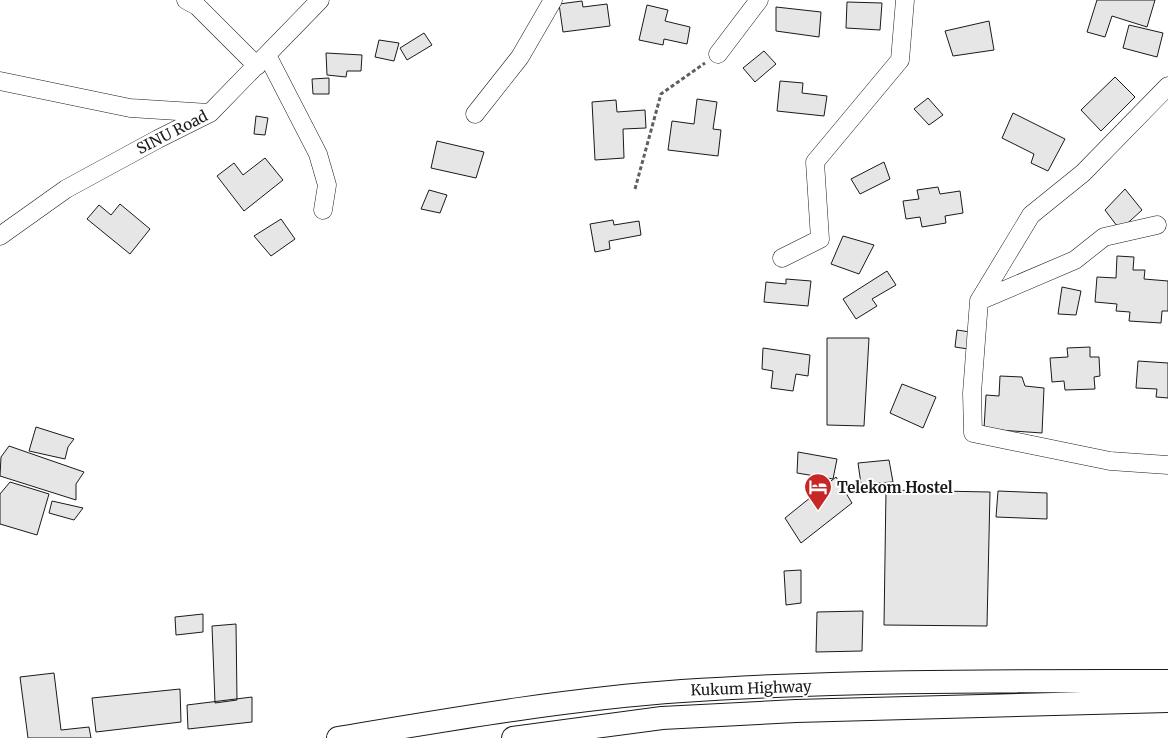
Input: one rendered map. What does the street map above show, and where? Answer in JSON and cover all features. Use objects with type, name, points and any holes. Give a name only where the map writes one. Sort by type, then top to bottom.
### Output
[{"type":"main road","name":"Kukum Highway","points":[[338,738],[516,709],[681,691],[891,683],[1168,681]]},
{"type":"main road","name":"Kukum Highway","points":[[514,738],[662,718],[796,711],[1168,701]]},
{"type":"street","points":[[186,0],[197,6],[262,61],[318,154],[326,185],[323,210]]},
{"type":"street","name":"SINU Road","points":[[0,236],[66,189],[210,113],[320,0]]},
{"type":"street","points":[[475,114],[520,57],[553,0]]},
{"type":"street","points":[[718,54],[759,0]]},
{"type":"street","points":[[782,258],[820,239],[816,162],[900,60],[905,0]]},
{"type":"street","points":[[0,81],[130,108],[210,113]]},
{"type":"street","points":[[1168,86],[1083,173],[1031,215],[979,301],[972,393],[973,433],[1110,461],[1168,466]]},
{"type":"street","points":[[979,301],[1075,260],[1104,237],[1157,225]]},
{"type":"path","points":[[635,189],[661,94],[718,54]]},
{"type":"building","points":[[1097,0],[1155,0],[1147,27],[1112,16],[1105,37],[1087,32]]},
{"type":"building","points":[[582,1],[583,7],[607,4],[610,26],[563,32],[559,4]]},
{"type":"building","points":[[847,2],[882,3],[880,30],[846,28]]},
{"type":"building","points":[[647,5],[668,10],[665,21],[690,27],[687,44],[664,39],[663,45],[639,40]]},
{"type":"building","points":[[776,7],[821,12],[819,37],[776,31]]},
{"type":"building","points":[[989,21],[994,50],[953,56],[945,31]]},
{"type":"building","points":[[1129,25],[1163,33],[1157,57],[1123,48]]},
{"type":"building","points":[[424,33],[432,45],[407,60],[400,48]]},
{"type":"building","points":[[379,40],[399,43],[394,61],[375,57]]},
{"type":"building","points":[[764,51],[776,64],[755,82],[743,68]]},
{"type":"building","points":[[326,53],[362,55],[361,71],[347,71],[346,77],[327,75]]},
{"type":"building","points":[[1115,77],[1135,97],[1101,131],[1081,110]]},
{"type":"building","points":[[329,78],[329,94],[313,94],[312,79]]},
{"type":"building","points":[[780,81],[803,83],[802,93],[827,96],[824,116],[777,111]]},
{"type":"building","points":[[928,98],[943,115],[929,125],[914,109]]},
{"type":"building","points":[[697,99],[717,102],[713,129],[721,130],[718,156],[668,150],[672,121],[694,124]]},
{"type":"building","points":[[616,100],[617,112],[645,110],[646,128],[623,129],[624,158],[595,160],[592,102]]},
{"type":"building","points":[[1013,113],[1065,139],[1048,171],[1031,163],[1034,154],[1002,138]]},
{"type":"building","points":[[256,116],[268,118],[265,135],[254,134]]},
{"type":"building","points":[[437,141],[484,152],[476,178],[431,168]]},
{"type":"building","points":[[265,158],[283,180],[244,211],[217,176],[234,163],[243,175]]},
{"type":"building","points":[[884,162],[890,179],[860,194],[851,179]]},
{"type":"building","points":[[938,187],[940,194],[960,191],[963,213],[945,216],[946,223],[922,227],[920,217],[906,219],[903,201],[919,199],[917,190]]},
{"type":"building","points":[[1125,189],[1142,210],[1120,230],[1105,210]]},
{"type":"building","points":[[429,190],[447,195],[440,213],[421,209]]},
{"type":"building","points":[[120,204],[150,229],[130,254],[87,219],[99,205],[111,215]]},
{"type":"building","points":[[281,219],[295,239],[271,256],[254,236]]},
{"type":"building","points":[[613,220],[614,225],[639,221],[641,235],[609,241],[610,249],[595,252],[590,224]]},
{"type":"building","points":[[843,236],[874,245],[859,274],[831,264]]},
{"type":"building","points":[[1117,256],[1134,257],[1133,270],[1145,270],[1144,279],[1168,281],[1168,311],[1162,311],[1161,323],[1129,321],[1130,312],[1116,311],[1117,304],[1095,302],[1097,277],[1116,278]]},
{"type":"building","points":[[887,271],[896,285],[872,299],[877,306],[856,319],[843,299]]},
{"type":"building","points":[[786,279],[811,281],[808,306],[764,302],[766,282],[786,284]]},
{"type":"building","points":[[1062,287],[1081,291],[1076,315],[1058,314]]},
{"type":"building","points":[[957,330],[970,332],[968,349],[955,347]]},
{"type":"building","points":[[827,338],[869,338],[864,426],[827,425]]},
{"type":"building","points":[[1090,347],[1090,357],[1099,357],[1100,376],[1094,377],[1095,389],[1065,390],[1064,381],[1052,382],[1050,358],[1068,357],[1067,348]]},
{"type":"building","points":[[763,348],[810,355],[808,376],[796,374],[793,391],[771,388],[773,371],[762,369]]},
{"type":"building","points":[[1138,361],[1168,363],[1168,398],[1156,397],[1157,389],[1136,388]]},
{"type":"building","points":[[1000,376],[1022,377],[1025,386],[1044,388],[1042,433],[984,429],[986,395],[999,396]]},
{"type":"building","points":[[902,384],[936,397],[923,428],[890,413]]},
{"type":"building","points":[[36,427],[74,439],[68,447],[65,459],[29,451]]},
{"type":"building","points":[[9,446],[84,472],[76,484],[76,500],[0,476],[1,457]]},
{"type":"building","points":[[798,452],[837,459],[833,479],[797,473]]},
{"type":"building","points":[[889,460],[893,482],[861,484],[858,463]]},
{"type":"building","name":"Telekom Hostel","points":[[836,477],[852,503],[801,543],[785,518]]},
{"type":"building","points":[[10,482],[49,494],[37,535],[0,524],[0,494]]},
{"type":"building","points":[[886,490],[990,492],[987,626],[884,625]]},
{"type":"building","points":[[998,491],[1047,493],[1047,519],[996,517]]},
{"type":"building","points":[[52,501],[83,508],[74,520],[49,513]]},
{"type":"building","points":[[801,570],[801,603],[786,605],[784,571]]},
{"type":"building","points":[[863,611],[862,651],[816,652],[817,612]]},
{"type":"building","points":[[203,614],[203,632],[176,635],[175,617]]},
{"type":"building","points":[[236,624],[237,700],[215,703],[212,626]]},
{"type":"building","points":[[54,673],[61,730],[89,727],[91,738],[28,738],[20,677]]},
{"type":"building","points":[[180,689],[181,722],[96,732],[92,698]]},
{"type":"building","points":[[252,697],[252,722],[188,729],[187,705]]},
{"type":"place","name":"Telekom Hostel","points":[[818,511]]}]
